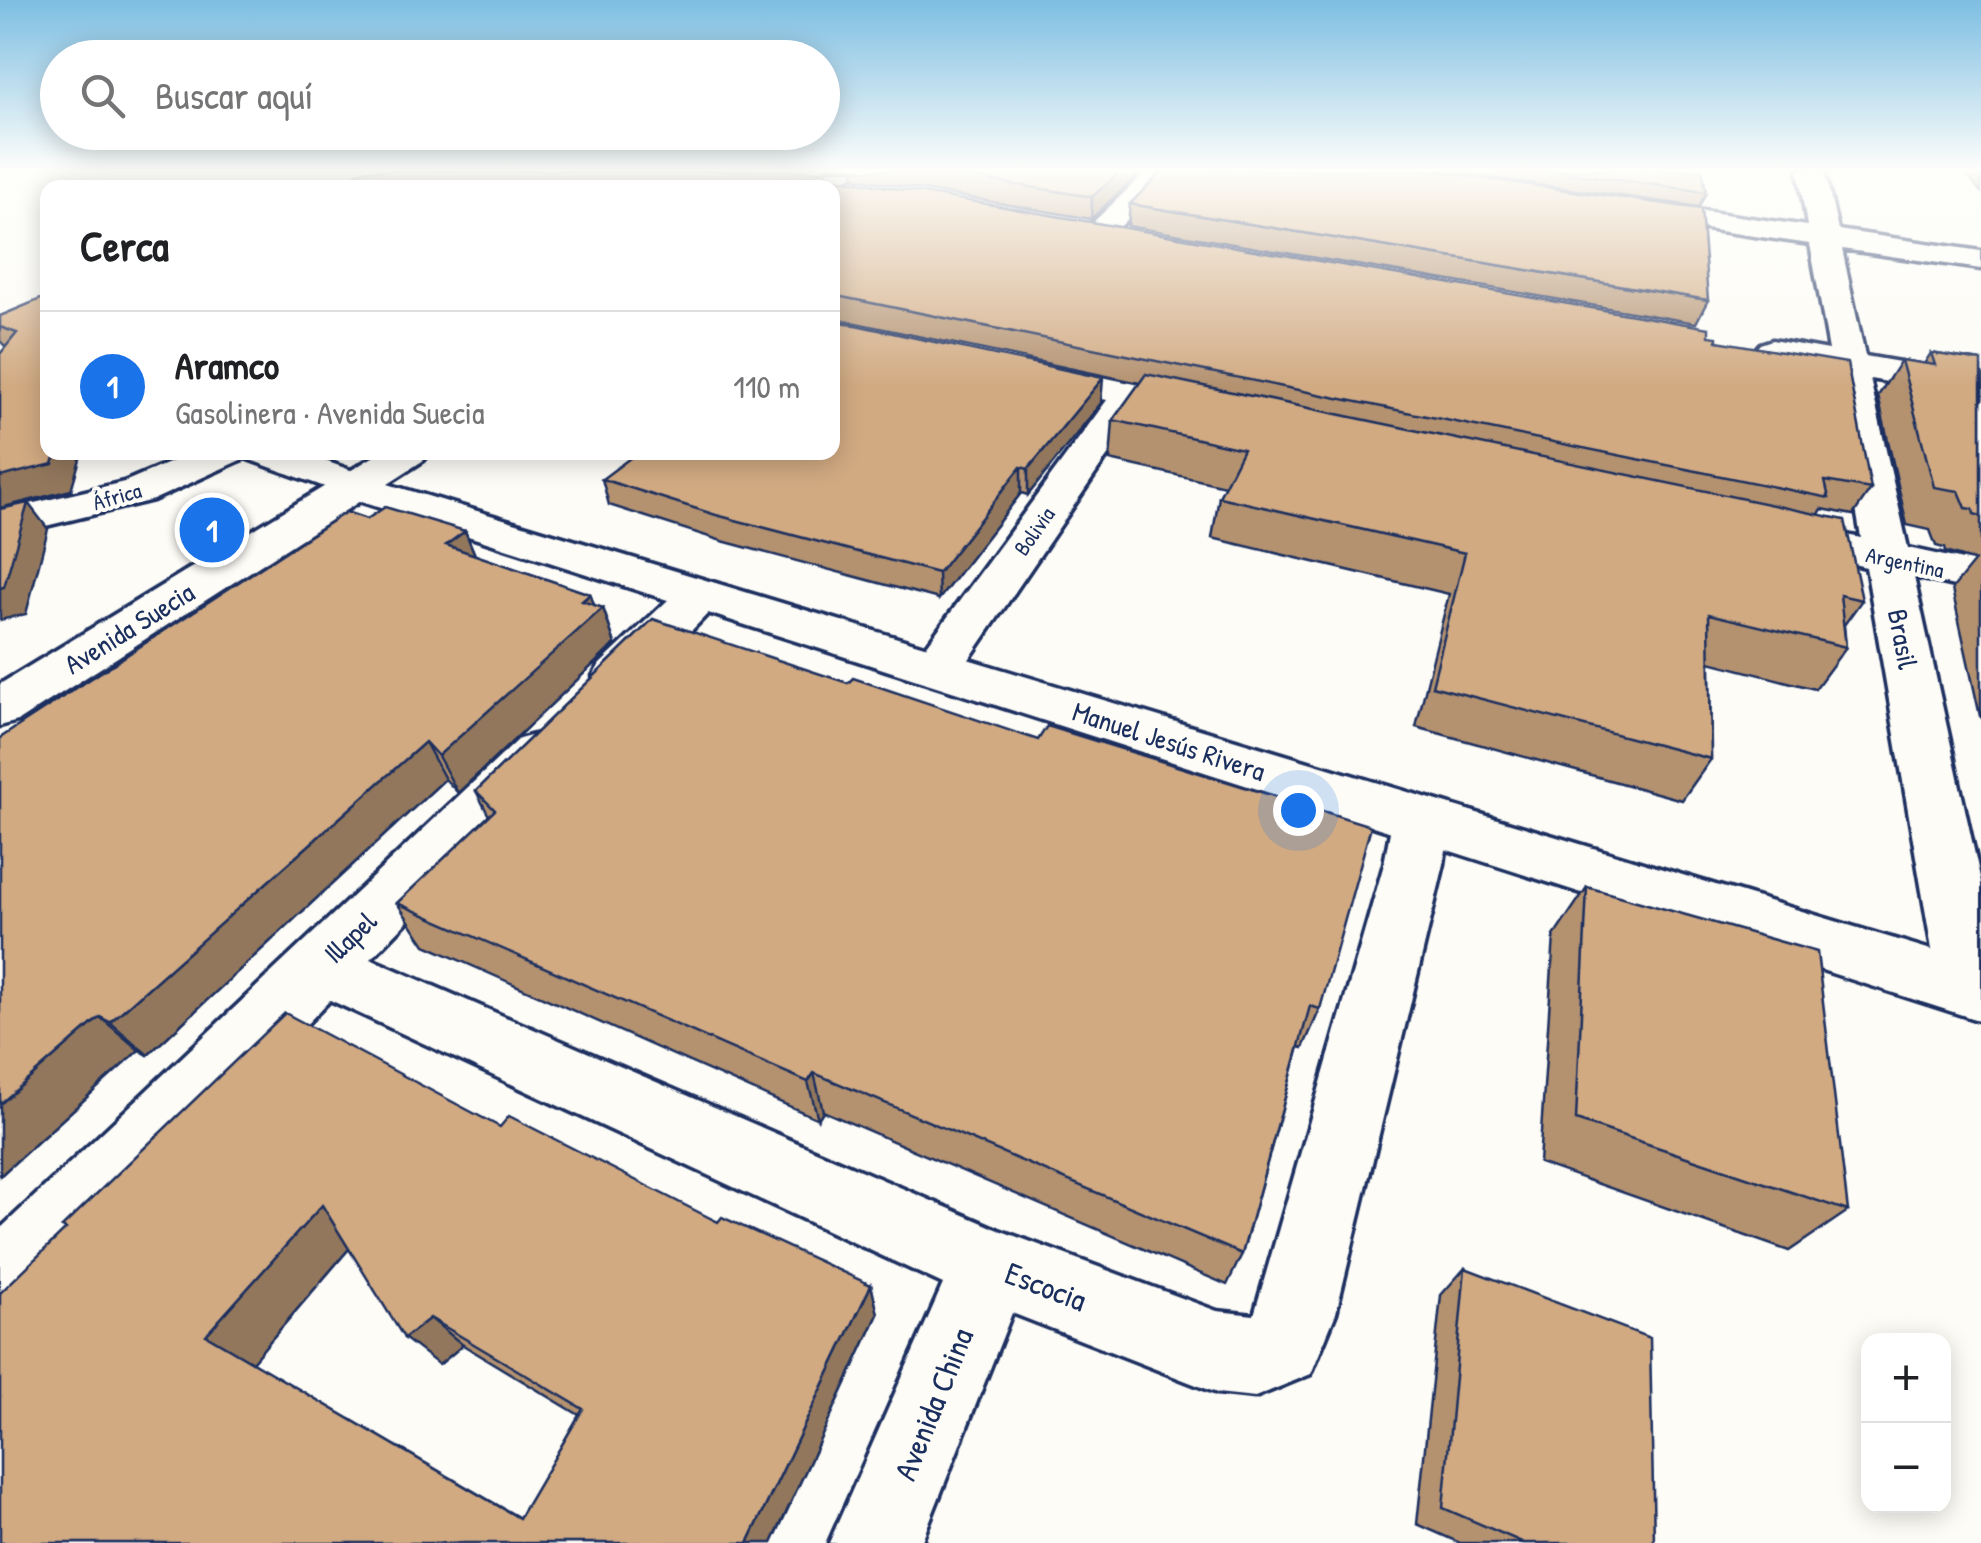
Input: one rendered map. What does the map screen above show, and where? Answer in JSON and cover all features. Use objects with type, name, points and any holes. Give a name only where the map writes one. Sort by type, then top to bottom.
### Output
[{"type":"street","name":"Brasil","points":[[1825,242],[1977,991]]},
{"type":"street","points":[[1853,242],[1981,260]]},
{"type":"street","points":[[1732,344],[1981,387]]},
{"type":"street","points":[[1000,366],[1247,419]]},
{"type":"street","name":"Bolivia","points":[[937,668],[1130,394]]},
{"type":"street","name":"África","points":[[0,524],[138,491],[210,460]]},
{"type":"street","name":"Manuel Jesús Rivera","points":[[283,460],[358,487],[1422,821],[1977,991]]},
{"type":"street","name":"Avenida Suecia","points":[[0,708],[398,460]]},
{"type":"street","name":"Argentina","points":[[1751,528],[1981,578]]},
{"type":"street","name":"Illapel","points":[[0,1282],[702,594]]},
{"type":"street","name":"Escocia","points":[[320,966],[992,1266],[1217,1352],[1255,1356],[1282,1346],[1296,1314],[1422,821]]},
{"type":"street","name":"Avenida China","points":[[876,1543],[992,1266]]},
{"type":"building","points":[[840,242],[1208,242],[1709,328],[1709,336],[1717,337],[1717,341],[1847,363],[1871,489],[1825,481],[1829,498],[840,297]]},
{"type":"building","points":[[1359,242],[1704,242],[1708,300]]},
{"type":"building","points":[[40,299],[40,460],[54,460],[53,464],[0,477],[0,354],[17,333],[0,327],[0,316]]},
{"type":"building","points":[[840,322],[1103,378],[1028,469],[1021,467],[938,573],[716,515],[602,479],[627,460],[840,460]]},
{"type":"building","points":[[1931,353],[1981,361],[1981,516],[1966,508],[1959,491],[1934,487],[1901,360],[1935,365]]},
{"type":"building","points":[[1146,374],[1845,520],[1862,600],[1840,595],[1846,647],[1709,614],[1711,759],[1432,686],[1465,553],[1219,497],[1243,449],[1113,420]]},
{"type":"building","points":[[28,503],[4,587],[0,588],[0,509]]},
{"type":"building","points":[[385,507],[465,531],[446,545],[590,594],[582,601],[603,608],[438,756],[425,742],[110,1022],[100,1017],[0,1104],[0,738],[346,512],[367,519]]},
{"type":"building","points":[[653,619],[848,683],[853,678],[1038,740],[1047,726],[1371,826],[1320,1009],[1310,1006],[1242,1254],[814,1073],[808,1082],[397,903],[495,810],[476,791]]},
{"type":"building","points":[[1587,887],[1817,952],[1848,1211],[1576,1120]]},
{"type":"building","points":[[285,1013],[500,1127],[509,1116],[718,1222],[722,1217],[871,1285],[748,1543],[0,1543],[0,1293],[66,1229],[62,1227]],"holes":[[[322,1205],[404,1338],[430,1318],[583,1409],[519,1518],[206,1335]]]},
{"type":"building","points":[[1465,1268],[1650,1338],[1654,1543],[1524,1543],[1443,1508]]},
{"type":"place","name":"Aramco","points":[[212,530]]}]
